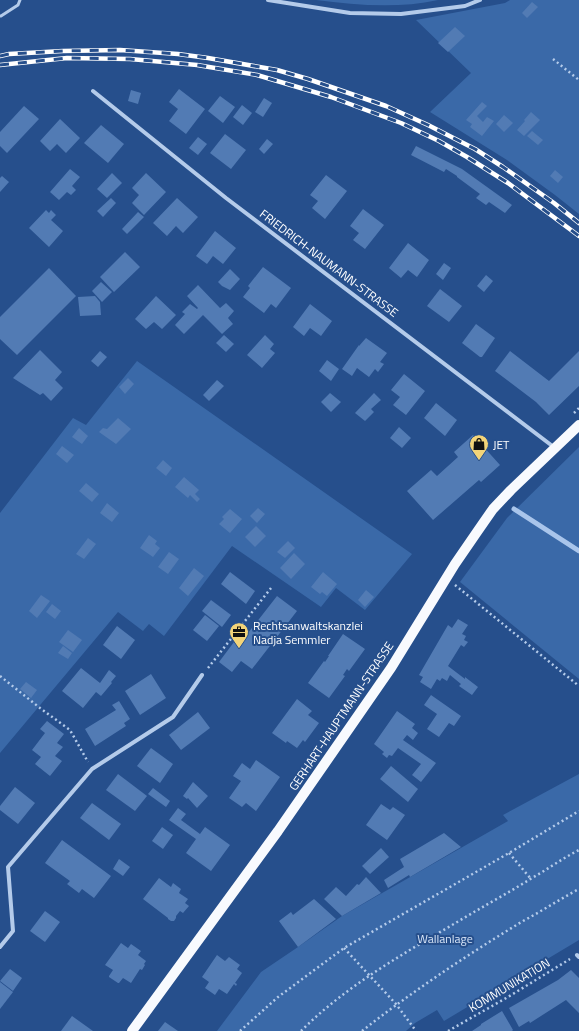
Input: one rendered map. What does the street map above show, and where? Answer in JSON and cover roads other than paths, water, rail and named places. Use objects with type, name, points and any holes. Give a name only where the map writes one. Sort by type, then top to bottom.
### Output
[{"type":"main road","name":"GERHART-HAUPTMANN-STRASSE","points":[[132,1031],[278,831],[391,668],[455,564],[493,509],[579,424]]},
{"type":"street","points":[[268,0],[350,13],[400,14],[465,6],[480,0]]},
{"type":"street","name":"FRIEDRICH-NAUMANN-STRASSE","points":[[93,91],[226,198],[556,448]]},
{"type":"street","points":[[0,947],[13,931],[8,867],[92,769],[173,717],[202,675]]},
{"type":"lane","points":[[0,16],[18,4],[20,0]]},
{"type":"waterway","points":[[514,509],[579,551]]},
{"type":"railway","points":[[0,56],[9,54],[63,51],[120,50],[178,54],[277,70],[386,106],[428,125],[475,149],[503,167],[554,203],[579,223]]},
{"type":"railway","points":[[0,65],[67,58],[130,59],[197,65],[257,75],[331,97],[401,123],[439,141],[508,183],[579,236]]},
{"type":"place","name":"JET","points":[[479,461]]},
{"type":"place","name":"Rechtsanwaltskanzlei Nadja Semmler","points":[[239,649]]},
{"type":"park label","name":"Wallanlage","points":[[445,938]]}]
